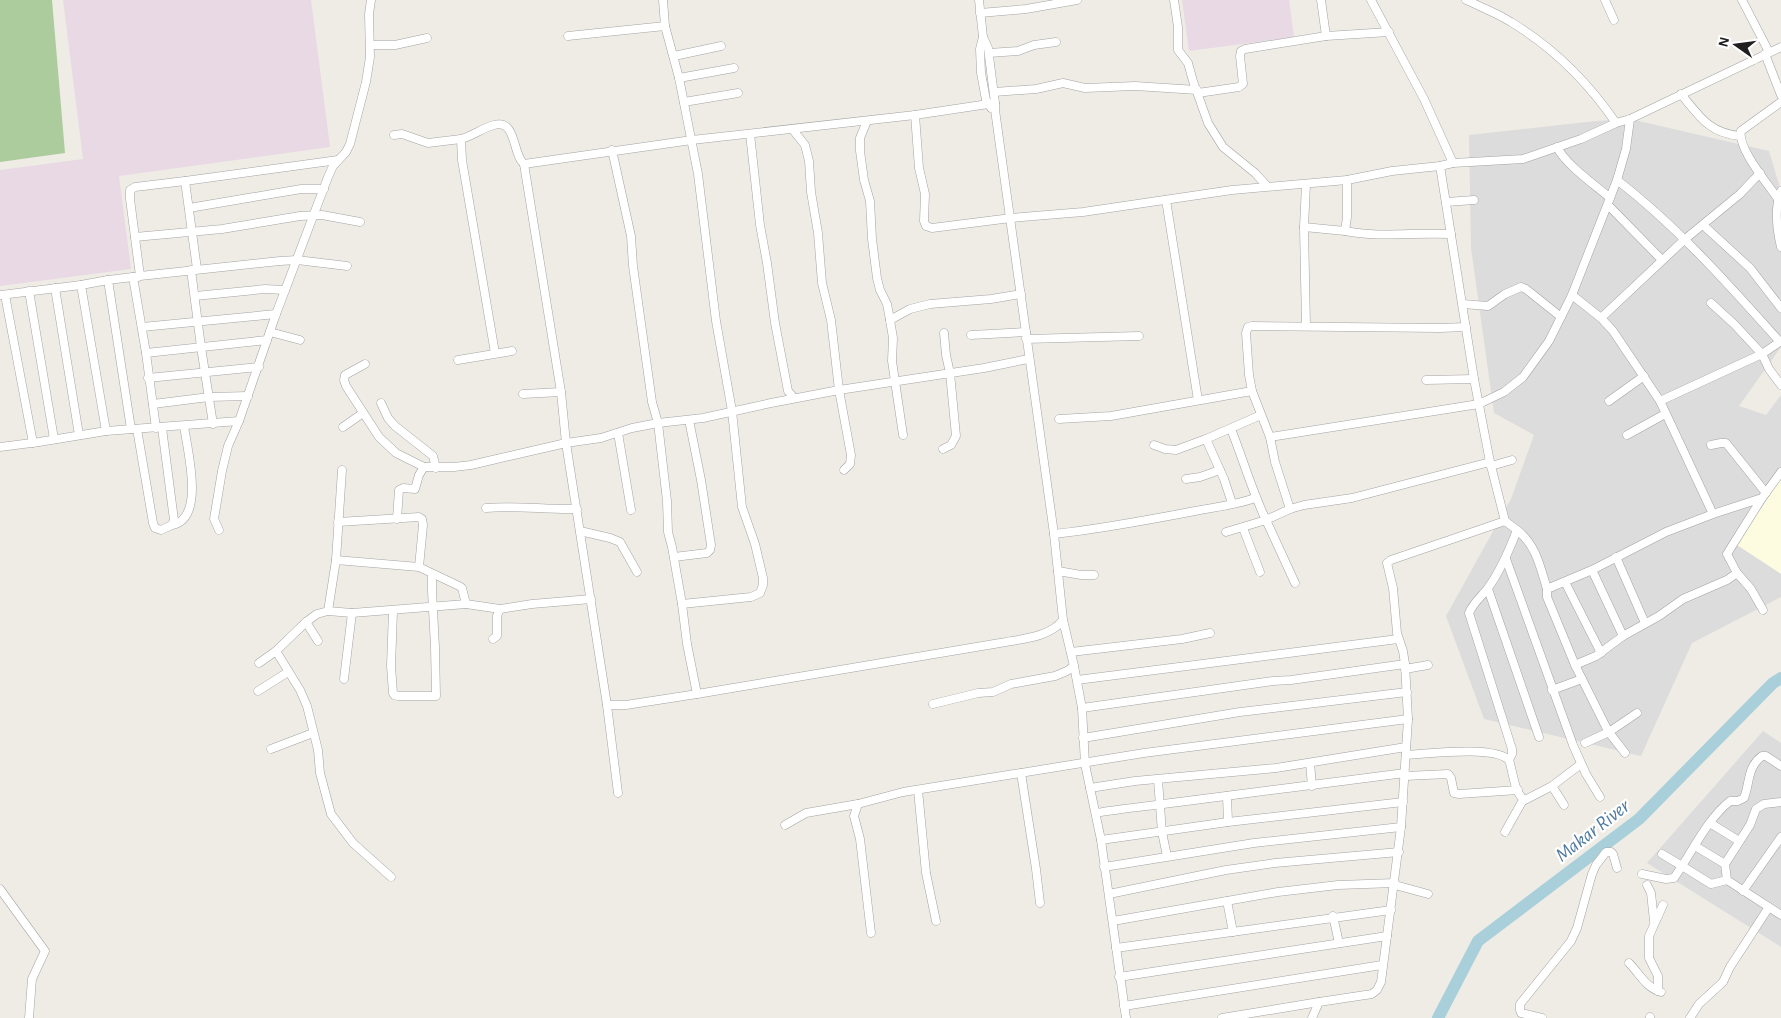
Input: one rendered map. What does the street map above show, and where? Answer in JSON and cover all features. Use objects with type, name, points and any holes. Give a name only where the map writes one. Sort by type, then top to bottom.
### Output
[{"type":"street","points":[[219,530],[214,519],[228,446],[239,421],[276,314],[331,170],[348,149],[353,136],[366,82],[370,45],[369,14],[371,0]]},
{"type":"street","points":[[663,0],[665,26],[679,78],[698,174],[742,508],[755,544],[763,578],[760,593],[751,597],[682,604]]},
{"type":"street","points":[[979,0],[983,37],[989,53],[994,92],[993,106],[1011,218],[1028,360],[1054,534],[1062,620],[1074,666],[1082,708],[1082,738],[1101,840],[1126,1018]]},
{"type":"street","points":[[980,13],[1026,9],[1077,0]]},
{"type":"street","points":[[1174,0],[1178,27],[1178,50],[1187,60],[1208,122],[1223,147],[1255,173],[1267,186]]},
{"type":"street","points":[[1322,0],[1326,36]]},
{"type":"street","points":[[1371,0],[1424,99],[1453,163]]},
{"type":"street","points":[[1466,0],[1477,3],[1512,22],[1546,47],[1577,73],[1591,88],[1616,123]]},
{"type":"street","points":[[1605,0],[1614,20]]},
{"type":"street","points":[[1742,0],[1758,28],[1781,95]]},
{"type":"street","points":[[568,36],[665,26]]},
{"type":"street","points":[[994,92],[1036,89],[1063,84],[1085,88],[1135,86],[1198,92],[1239,88],[1243,84],[1240,56],[1241,51],[1245,48],[1326,36],[1389,32]]},
{"type":"street","points":[[983,37],[980,49],[983,90],[993,106]]},
{"type":"street","points":[[370,45],[395,45],[427,38]]},
{"type":"street","points":[[989,53],[1018,51],[1034,45],[1056,42]]},
{"type":"street","points":[[674,56],[721,46]]},
{"type":"street","points":[[915,115],[919,168],[925,194],[924,220],[926,226],[939,228],[1011,218],[1083,212],[1267,186],[1348,180],[1392,171],[1453,163],[1523,159],[1581,139],[1616,123],[1630,119],[1781,47]]},
{"type":"street","points":[[679,78],[734,68]]},
{"type":"street","points":[[684,102],[738,93]]},
{"type":"street","points":[[1681,94],[1700,117],[1716,131],[1740,136]]},
{"type":"street","points":[[1781,102],[1741,130],[1740,136],[1760,173],[1779,195],[1777,208],[1781,247]]},
{"type":"street","points":[[524,164],[692,140],[993,106]]},
{"type":"street","points":[[1270,437],[1479,404],[1504,392],[1523,377],[1548,341],[1572,296],[1580,270],[1617,180],[1626,149],[1630,119]]},
{"type":"street","points":[[866,121],[860,138],[860,151],[864,180],[870,201],[877,278],[880,290],[887,304],[893,338],[892,361],[902,435]]},
{"type":"street","points":[[394,134],[402,134],[428,143],[461,139],[494,125],[506,126],[510,130],[518,155],[524,164],[561,392],[566,443],[607,705],[618,793]]},
{"type":"street","points":[[793,130],[805,145],[809,161],[822,283],[831,320],[839,390],[851,455],[850,464],[844,470]]},
{"type":"street","points":[[750,134],[760,225],[776,331],[788,391],[794,398]]},
{"type":"street","points":[[461,139],[462,160],[496,353]]},
{"type":"street","points":[[1557,147],[1567,161],[1609,202],[1662,260]]},
{"type":"street","points":[[612,150],[631,236],[633,266],[652,402],[658,423],[666,495],[667,527],[674,557],[685,633],[697,694]]},
{"type":"street","points":[[172,525],[174,520],[159,428],[148,378],[137,277],[130,193],[132,188],[338,160]]},
{"type":"street","points":[[1440,166],[1474,379],[1490,464],[1505,521],[1531,543],[1547,588],[1547,597],[1582,679],[1609,732],[1625,753]]},
{"type":"street","points":[[1601,318],[1684,240],[1740,194],[1760,173]]},
{"type":"street","points":[[1345,231],[1348,180]]},
{"type":"street","points":[[1617,180],[1642,199],[1684,240],[1781,342],[1762,354],[1660,401]]},
{"type":"street","points":[[185,182],[192,232],[194,296],[200,348],[213,424]]},
{"type":"street","points":[[1306,184],[1304,227],[1306,326]]},
{"type":"street","points":[[189,208],[301,190],[324,189]]},
{"type":"street","points":[[1166,200],[1198,400]]},
{"type":"street","points":[[1446,202],[1474,200]]},
{"type":"street","points":[[1777,208],[1781,216]]},
{"type":"street","points":[[135,237],[192,232],[313,215],[360,222]]},
{"type":"street","points":[[1703,225],[1750,268],[1781,308]]},
{"type":"street","points":[[1304,227],[1367,235],[1451,234]]},
{"type":"street","points":[[33,443],[2,295],[194,269],[297,260],[347,266]]},
{"type":"street","points":[[108,280],[153,524],[161,530],[178,524],[187,515],[192,494],[193,486],[184,426]]},
{"type":"street","points":[[81,285],[106,431]]},
{"type":"street","points":[[1463,304],[1488,306],[1505,294],[1521,287],[1561,317]]},
{"type":"street","points":[[55,288],[79,435]]},
{"type":"street","points":[[194,296],[265,288],[285,290]]},
{"type":"street","points":[[29,291],[54,439]]},
{"type":"street","points":[[890,320],[910,309],[930,304],[991,299],[1021,294]]},
{"type":"street","points":[[1572,296],[1601,318],[1626,349],[1644,376],[1660,401],[1713,514]]},
{"type":"street","points":[[1711,303],[1762,354],[1769,369],[1781,385]]},
{"type":"street","points":[[142,327],[276,314]]},
{"type":"street","points":[[1290,509],[1275,462],[1270,437],[1252,391],[1246,333],[1248,328],[1252,326],[1466,327]]},
{"type":"street","points":[[270,332],[300,340]]},
{"type":"street","points":[[944,333],[956,436],[951,445],[944,449]]},
{"type":"street","points":[[971,335],[1138,336]]},
{"type":"street","points":[[146,353],[268,340]]},
{"type":"street","points":[[458,360],[512,351]]},
{"type":"street","points":[[365,364],[346,373],[344,377],[346,386],[379,437],[403,458],[424,467],[436,468],[471,465],[566,443],[594,440],[618,432],[658,423],[704,418],[729,409],[1028,360]]},
{"type":"street","points":[[148,378],[259,366]]},
{"type":"street","points":[[1609,401],[1644,376]]},
{"type":"street","points":[[1426,380],[1474,379]]},
{"type":"street","points":[[781,401],[788,391]]},
{"type":"street","points":[[1059,419],[1111,416],[1252,391]]},
{"type":"street","points":[[522,394],[561,392]]},
{"type":"street","points":[[153,404],[209,397],[248,396]]},
{"type":"street","points":[[381,403],[388,418],[395,426],[434,456],[436,468]]},
{"type":"street","points":[[343,427],[363,413]]},
{"type":"street","points":[[1627,435],[1665,414]]},
{"type":"street","points":[[1154,445],[1176,450],[1261,415]]},
{"type":"street","points":[[674,557],[707,553],[711,545],[689,420]]},
{"type":"street","points":[[0,446],[33,443],[106,431],[239,421]]},
{"type":"street","points":[[1231,428],[1250,478],[1255,498],[1286,560],[1295,583]]},
{"type":"street","points":[[618,432],[631,510]]},
{"type":"street","points":[[1206,439],[1232,504]]},
{"type":"street","points":[[1711,445],[1726,443],[1764,496]]},
{"type":"street","points":[[1226,532],[1243,528],[1304,505],[1362,496],[1512,460]]},
{"type":"street","points":[[397,519],[399,490],[405,488],[415,490],[419,475],[424,467]]},
{"type":"street","points":[[328,611],[336,560],[342,470]]},
{"type":"street","points":[[1186,479],[1200,477],[1220,470]]},
{"type":"street","points":[[1764,610],[1751,589],[1737,573],[1727,554],[1781,472]]},
{"type":"street","points":[[1547,588],[1592,570],[1666,532],[1764,496]]},
{"type":"street","points":[[1054,534],[1129,523],[1255,498]]},
{"type":"street","points":[[486,508],[513,506],[577,509]]},
{"type":"street","points":[[338,522],[397,519],[416,516],[422,519],[419,567]]},
{"type":"street","points":[[1222,1018],[1372,994],[1377,990],[1381,982],[1402,827],[1408,719],[1405,666],[1403,651],[1398,639],[1394,588],[1387,566],[1388,562],[1505,521]]},
{"type":"street","points":[[1243,528],[1260,572]]},
{"type":"street","points":[[1509,760],[1512,749],[1469,616],[1470,610],[1488,589],[1506,559],[1517,530]]},
{"type":"street","points":[[580,531],[620,542],[637,572]]},
{"type":"street","points":[[1616,557],[1645,624]]},
{"type":"street","points":[[1506,559],[1552,690],[1581,764],[1600,797]]},
{"type":"street","points":[[336,560],[419,567],[462,588],[466,604]]},
{"type":"street","points":[[1058,570],[1081,575],[1094,575]]},
{"type":"street","points":[[1592,570],[1623,636]]},
{"type":"street","points":[[1576,665],[1600,653],[1623,636],[1683,600],[1727,580],[1737,573]]},
{"type":"street","points":[[393,611],[392,666],[394,696],[436,696],[432,574]]},
{"type":"street","points":[[1565,582],[1600,653]]},
{"type":"street","points":[[1488,589],[1539,736]]},
{"type":"street","points":[[259,664],[276,651],[306,622],[317,614],[328,611],[352,613],[393,611],[466,604],[500,609],[539,603],[591,599]]},
{"type":"street","points":[[493,638],[497,636],[497,616],[500,609]]},
{"type":"street","points":[[344,678],[352,613]]},
{"type":"street","points":[[1057,628],[1062,620]]},
{"type":"street","points":[[306,622],[318,641]]},
{"type":"street","points":[[607,705],[626,705],[697,694],[1000,643],[1033,636],[1057,628],[1065,630]]},
{"type":"street","points":[[1070,652],[1182,639],[1210,633]]},
{"type":"street","points":[[1077,680],[1398,639]]},
{"type":"street","points":[[276,651],[300,690],[307,706],[318,750],[320,774],[331,814],[353,843],[391,877]]},
{"type":"street","points":[[1082,708],[1273,681],[1428,665]]},
{"type":"street","points":[[933,704],[978,693],[993,692],[1011,684],[1056,676],[1074,666]]},
{"type":"street","points":[[258,691],[288,672]]},
{"type":"street","points":[[1552,690],[1582,679]]},
{"type":"street","points":[[1082,738],[1240,712],[1407,692]]},
{"type":"street","points":[[1585,743],[1609,732],[1637,714]]},
{"type":"street","points":[[784,825],[806,812],[858,804],[903,792],[1086,764],[1144,753],[1408,719]]},
{"type":"street","points":[[271,749],[313,733]]},
{"type":"street","points":[[1090,788],[1276,768],[1406,751],[1481,752],[1501,755],[1509,760],[1523,800]]},
{"type":"street","points":[[1642,874],[1671,880],[1677,875],[1710,823],[1730,801],[1738,801],[1744,798],[1750,771],[1759,758],[1764,756],[1781,766]]},
{"type":"street","points":[[1310,763],[1312,786]]},
{"type":"street","points":[[1504,832],[1523,800],[1527,800],[1552,786],[1581,764]]},
{"type":"street","points":[[1021,773],[1040,903]]},
{"type":"street","points":[[1096,814],[1126,808],[1405,774],[1448,774],[1451,778],[1454,793],[1459,794],[1518,790]]},
{"type":"street","points":[[1158,780],[1162,832],[1167,856]]},
{"type":"street","points":[[1552,786],[1564,805]]},
{"type":"street","points":[[918,790],[926,873],[936,921]]},
{"type":"street","points":[[1227,796],[1228,822]]},
{"type":"street","points":[[1101,840],[1228,822],[1403,802]]},
{"type":"street","points":[[1781,802],[1758,806],[1754,812],[1752,822],[1725,864],[1727,880],[1781,915]]},
{"type":"street","points":[[858,804],[854,816],[860,839],[871,933]]},
{"type":"street","points":[[1710,823],[1739,841]]},
{"type":"street","points":[[1104,867],[1307,836],[1402,827]]},
{"type":"street","points":[[1743,891],[1781,837]]},
{"type":"street","points":[[1695,846],[1725,864]]},
{"type":"street","points":[[1109,894],[1226,870],[1399,852]]},
{"type":"street","points":[[1542,1018],[1521,1015],[1520,1004],[1571,941],[1577,928],[1592,874],[1606,852],[1613,854],[1617,868]]},
{"type":"street","points":[[1662,854],[1711,884],[1727,880]]},
{"type":"street","points":[[1113,922],[1278,892],[1338,885],[1395,884],[1428,894]]},
{"type":"street","points":[[1647,885],[1651,893],[1654,921]]},
{"type":"street","points":[[0,889],[45,951],[32,979],[29,1018]]},
{"type":"street","points":[[1227,901],[1233,932]]},
{"type":"street","points":[[1629,962],[1642,981],[1660,991],[1658,976],[1649,958],[1648,936],[1663,905]]},
{"type":"street","points":[[1690,1018],[1699,1004],[1723,982],[1730,967],[1769,907]]},
{"type":"street","points":[[1116,948],[1333,916],[1391,910]]},
{"type":"street","points":[[1333,916],[1339,943]]},
{"type":"street","points":[[1119,977],[1387,936]]},
{"type":"street","points":[[1124,1006],[1382,965]]},
{"type":"street","points":[[1312,1018],[1319,1002]]},
{"type":"shaded area","points":[[63,0],[311,0],[330,147],[119,176],[131,269],[0,286],[0,170],[83,159]]},
{"type":"shaded area","points":[[1182,0],[1289,0],[1294,37],[1189,51]]},
{"type":"shaded area","points":[[1630,119],[1769,151],[1781,191],[1781,347],[1739,406],[1766,415],[1781,395],[1781,597],[1692,643],[1641,756],[1484,719],[1446,616],[1511,499],[1534,435],[1494,413],[1471,248],[1469,135]]},
{"type":"shaded area","points":[[1781,478],[1781,574],[1737,545]]},
{"type":"shaded area","points":[[1763,731],[1781,743],[1781,947],[1647,863]]},
{"type":"green space","points":[[0,0],[52,0],[65,153],[0,162]]},
{"type":"waterway","name":"Makar River","points":[[1438,1018],[1478,941],[1639,819],[1773,683],[1781,678]]}]
